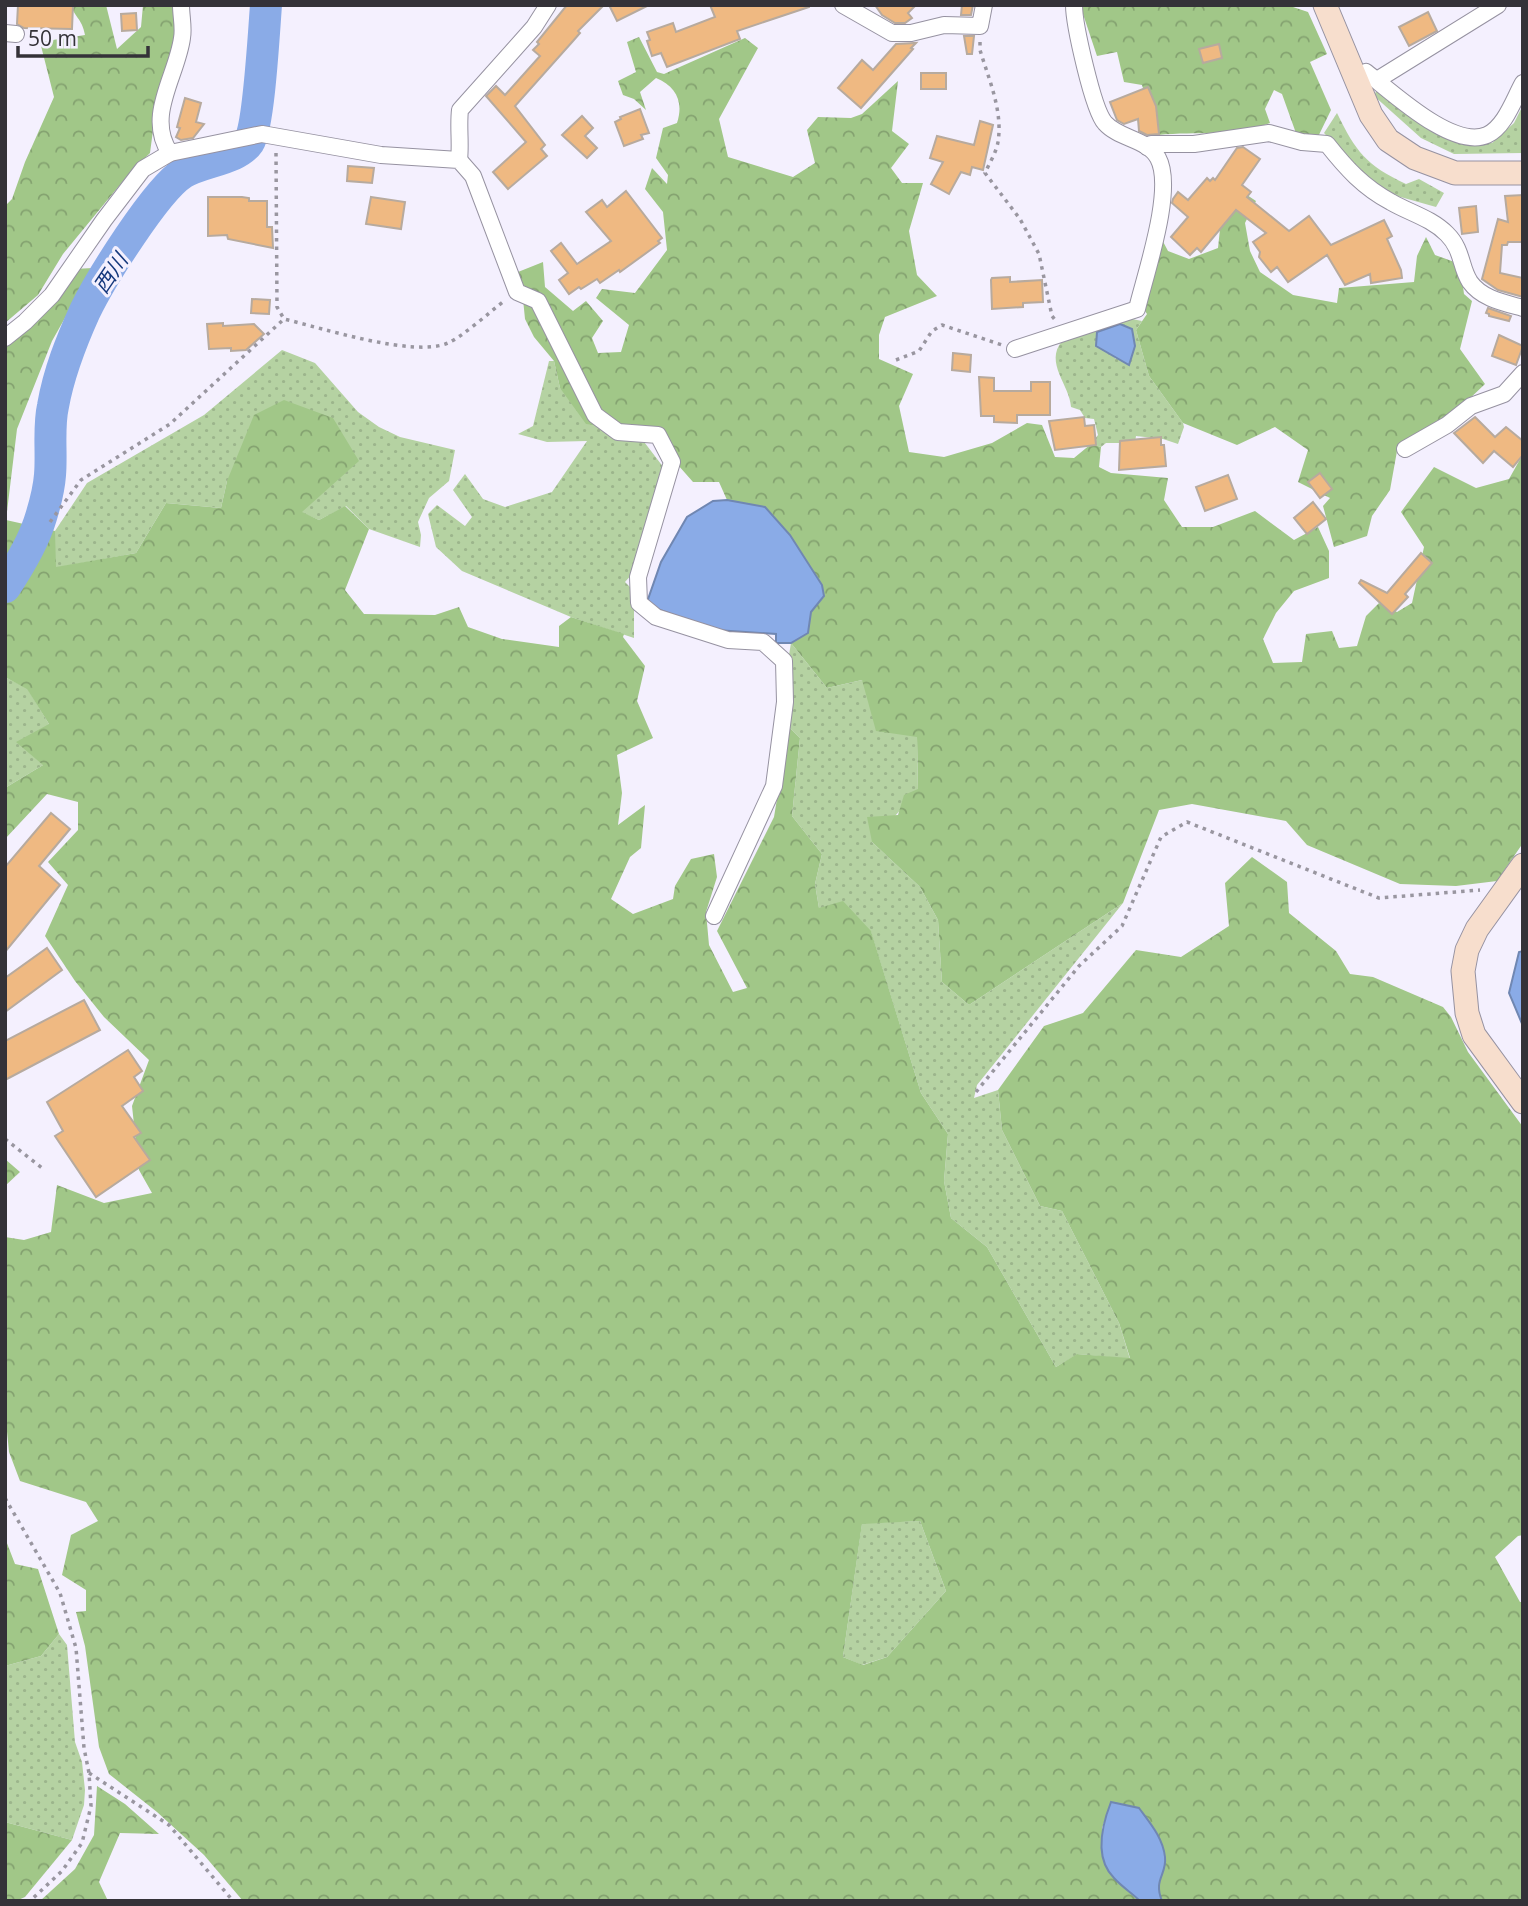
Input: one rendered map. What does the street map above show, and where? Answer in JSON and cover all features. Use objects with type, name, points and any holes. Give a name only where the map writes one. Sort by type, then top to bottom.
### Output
[{"type":"main road","points":[[1325,5],[1366,80],[1371,115],[1388,140],[1415,158],[1455,173],[1523,173]]},
{"type":"main road","points":[[1523,865],[1477,929],[1467,950],[1463,971],[1463,985],[1474,1035],[1523,1102]]},
{"type":"street","points":[[170,153],[166,147],[159,114],[182,38],[181,5]]},
{"type":"street","points":[[459,160],[460,110],[534,27],[548,5]]},
{"type":"street","points":[[843,5],[892,33],[911,33],[944,25],[980,26],[984,5]]},
{"type":"street","points":[[1015,349],[1137,309],[1164,201],[1158,158],[1147,147],[1119,134],[1104,123],[1094,100],[1074,5]]},
{"type":"street","points":[[1498,5],[1366,80],[1450,132],[1473,139],[1489,135],[1503,121],[1523,83]]},
{"type":"street","points":[[1147,147],[1151,144],[1194,144],[1269,133],[1302,142],[1327,144],[1350,174],[1387,201],[1435,222],[1450,237],[1461,254],[1469,281],[1480,292],[1496,301],[1523,308]]},
{"type":"street","points":[[5,338],[52,295],[104,220],[144,169],[170,153],[262,134],[381,155],[459,160],[473,176],[517,292],[538,302],[595,415],[618,432],[658,435],[672,462],[638,577],[639,603],[656,617],[728,640],[763,642],[784,661],[785,702],[774,786],[714,916]]},
{"type":"street","points":[[1405,449],[1447,425],[1471,406],[1504,394],[1523,373]]},
{"type":"path","points":[[980,26],[980,50],[997,106],[998,125],[998,144],[985,173],[1020,219],[1039,254],[1052,316],[1061,325],[1079,322],[1087,325]]},
{"type":"path","points":[[276,137],[277,307],[284,319],[398,346],[426,347],[448,344],[517,292]]},
{"type":"path","points":[[50,522],[81,480],[170,424],[284,319]]},
{"type":"path","points":[[896,360],[919,351],[932,331],[942,325],[1015,349]]},
{"type":"path","points":[[976,1092],[1079,966],[1122,926],[1161,837],[1187,822],[1379,898],[1482,890],[1503,896]]},
{"type":"path","points":[[5,1139],[42,1168]]},
{"type":"path","points":[[5,1498],[60,1593],[76,1648],[89,1773],[91,1806],[82,1843],[62,1871],[30,1901]]},
{"type":"path","points":[[89,1773],[169,1825],[233,1901]]},
{"type":"green space","points":[[71,5],[106,5],[117,49],[141,27],[143,5],[174,5],[177,19],[175,48],[155,115],[150,153],[128,175],[63,254],[38,295],[5,323],[5,206],[12,199],[54,97],[40,42],[85,35]]},
{"type":"green space","points":[[1080,5],[1287,5],[1308,12],[1327,54],[1310,62],[1331,110],[1316,141],[1297,136],[1282,94],[1274,90],[1265,109],[1270,123],[1228,132],[1158,135],[1142,85],[1124,82],[1117,52],[1097,56]]},
{"type":"green space","points":[[639,37],[657,72],[664,74],[745,38],[758,48],[719,119],[728,157],[793,177],[815,163],[807,130],[818,117],[851,118],[862,114],[898,81],[892,131],[909,144],[891,168],[902,183],[923,183],[909,231],[917,275],[937,296],[885,317],[879,335],[879,359],[913,374],[899,406],[909,452],[944,457],[992,443],[1027,423],[1042,425],[1055,457],[1074,458],[1091,444],[1101,447],[1099,467],[1111,473],[1168,478],[1164,500],[1182,527],[1213,527],[1255,511],[1294,540],[1318,527],[1329,551],[1329,578],[1294,591],[1276,613],[1263,639],[1273,663],[1302,662],[1306,634],[1332,631],[1339,648],[1357,646],[1366,616],[1379,603],[1397,612],[1412,603],[1424,547],[1401,512],[1434,467],[1476,488],[1509,479],[1523,454],[1523,843],[1497,881],[1456,886],[1400,884],[1307,845],[1286,821],[1192,804],[1159,810],[1123,903],[969,1005],[942,982],[938,920],[920,887],[872,842],[867,817],[898,815],[904,795],[918,789],[917,737],[876,731],[862,680],[827,688],[791,643],[808,633],[811,612],[824,597],[765,508],[727,500],[719,482],[693,482],[678,465],[655,428],[635,430],[586,424],[560,388],[554,361],[534,337],[525,319],[522,289],[513,274],[543,262],[545,287],[573,311],[586,301],[603,321],[592,338],[598,353],[621,352],[629,325],[596,298],[602,289],[635,293],[667,250],[663,212],[645,189],[652,168],[667,184],[668,175],[656,158],[663,128],[677,123],[679,102],[669,85],[656,78],[640,92],[646,110],[634,99],[623,95],[618,81],[636,72],[627,42]]},
{"type":"green space","points":[[1380,88],[1470,142],[1492,143],[1514,123],[1523,105],[1523,153],[1454,154],[1421,138],[1373,95]]},
{"type":"green space","points":[[1337,113],[1357,148],[1381,170],[1406,184],[1419,179],[1444,193],[1436,207],[1397,196],[1370,180],[1324,133]]},
{"type":"green space","points":[[1247,195],[1256,201],[1245,223],[1250,251],[1260,272],[1293,295],[1337,303],[1339,288],[1414,282],[1417,256],[1426,237],[1435,255],[1460,264],[1464,294],[1472,301],[1460,349],[1485,384],[1446,421],[1397,451],[1390,490],[1372,516],[1367,536],[1334,547],[1323,506],[1330,498],[1298,482],[1308,450],[1275,427],[1237,445],[1183,423],[1149,376],[1136,330],[1147,314],[1141,305],[1159,234],[1168,251],[1189,259],[1218,248],[1220,229]]},
{"type":"green space","points":[[93,268],[52,341],[17,429],[6,520],[55,531],[56,567],[136,553],[166,503],[221,508],[227,481],[254,415],[284,400],[333,418],[359,461],[302,512],[319,520],[345,506],[369,529],[345,590],[364,614],[435,615],[459,607],[468,627],[502,639],[559,647],[559,626],[571,617],[624,634],[623,637],[645,666],[637,701],[653,738],[617,755],[622,793],[618,825],[645,805],[641,848],[630,857],[611,899],[633,914],[673,899],[675,886],[691,859],[714,854],[717,877],[706,912],[709,945],[733,992],[747,988],[717,931],[774,817],[789,727],[800,738],[792,816],[822,854],[815,884],[819,908],[843,901],[871,931],[921,1093],[948,1134],[944,1181],[951,1218],[987,1247],[1056,1367],[1077,1354],[1130,1358],[1119,1323],[1062,1211],[1040,1206],[1002,1130],[998,1090],[1044,1026],[1083,1013],[1136,950],[1181,957],[1229,926],[1225,883],[1252,857],[1287,882],[1289,913],[1336,951],[1350,974],[1373,977],[1443,1007],[1451,1017],[1468,1052],[1523,1127],[1523,1535],[1518,1536],[1495,1557],[1520,1602],[1523,1602],[1523,1901],[1162,1901],[1158,1889],[1166,1859],[1111,1802],[1102,1828],[1112,1876],[1140,1901],[243,1901],[204,1855],[157,1812],[109,1774],[99,1747],[85,1646],[76,1612],[86,1611],[86,1590],[62,1575],[71,1535],[98,1521],[86,1502],[20,1481],[9,1452],[5,1411],[5,1237],[24,1240],[51,1232],[57,1185],[104,1203],[152,1193],[139,1170],[132,1106],[149,1060],[104,1017],[75,981],[45,936],[68,885],[48,862],[78,830],[78,802],[47,794],[5,839],[5,788],[43,765],[16,742],[49,724],[27,689],[5,677],[5,348],[44,313],[74,269]],"holes":[[[920,1521],[946,1591],[887,1657],[863,1665],[843,1657],[862,1524]]]},
{"type":"green space","points":[[1127,318],[1142,321],[1136,330],[1149,376],[1183,423],[1178,444],[1163,439],[1136,436],[1135,443],[1106,443],[1101,447],[1091,444],[1098,435],[1094,419],[1085,418],[1080,410],[1071,407],[1057,366],[1057,349],[1062,341]],"holes":[[[1132,334],[1135,346],[1116,359],[1108,351]]]},
{"type":"green space","points":[[282,350],[315,363],[358,412],[379,427],[400,437],[455,450],[449,481],[429,498],[418,522],[420,547],[369,529],[346,506],[319,520],[227,481],[221,508],[166,503],[136,553],[55,568],[55,531],[87,483],[204,415]]},
{"type":"green space","points":[[549,361],[554,361],[560,388],[635,430],[664,468],[642,563],[625,582],[634,591],[634,638],[571,617],[462,571],[436,547],[428,514],[437,505],[465,526],[472,517],[453,490],[465,474],[483,499],[505,507],[552,492],[587,441],[547,442],[518,434],[533,426]]},
{"type":"green space","points":[[791,643],[827,688],[862,680],[917,736],[918,790],[872,842],[920,887],[938,920],[942,982],[969,1005],[1123,903],[977,1085],[974,1098],[998,1090],[1002,1130],[1040,1206],[1062,1211],[1119,1323],[1130,1359],[1078,1354],[1056,1367],[987,1247],[951,1218],[944,1181],[948,1134],[921,1093],[871,932],[819,908],[815,884],[822,854],[792,816],[800,738],[789,727]]},
{"type":"green space","points":[[5,677],[27,688],[49,724],[43,765],[5,788]]},
{"type":"green space","points":[[5,1159],[20,1172],[5,1186]]},
{"type":"green space","points":[[920,1521],[946,1591],[887,1657],[862,1665],[843,1657],[862,1523]]},
{"type":"green space","points":[[5,1538],[15,1564],[38,1569],[59,1634],[41,1656],[5,1666]]},
{"type":"green space","points":[[59,1634],[67,1645],[75,1742],[82,1762],[85,1790],[84,1805],[72,1840],[5,1822],[5,1666],[41,1656]]},
{"type":"green space","points":[[97,1786],[125,1804],[159,1834],[120,1833],[99,1882],[108,1901],[40,1901],[75,1869],[94,1835]]},
{"type":"green space","points":[[5,1822],[72,1840],[25,1897],[16,1901],[5,1901]]},
{"type":"water","points":[[1120,324],[1132,329],[1135,346],[1129,365],[1096,346],[1097,332]]},
{"type":"water","points":[[727,500],[765,507],[790,535],[822,585],[824,596],[811,612],[808,633],[791,643],[776,643],[776,634],[716,630],[646,605],[661,562],[687,517],[713,501]]},
{"type":"water","points":[[1523,951],[1523,1026],[1509,993],[1519,952]]},
{"type":"water","points":[[1111,1802],[1139,1808],[1159,1837],[1165,1857],[1159,1887],[1162,1901],[1140,1901],[1108,1870],[1102,1841]]},
{"type":"building","points":[[18,5],[73,5],[72,29],[24,28],[17,24]]},
{"type":"building","points":[[567,5],[604,5],[578,31],[580,33],[515,106],[545,145],[541,149],[547,156],[508,189],[493,172],[526,142],[486,96],[496,86],[505,95],[540,56],[533,50],[539,44],[537,42]]},
{"type":"building","points":[[609,5],[649,5],[617,21]]},
{"type":"building","points":[[710,5],[809,7],[737,31],[740,39],[667,67],[661,53],[652,56],[647,32],[673,23],[676,32],[715,17]]},
{"type":"building","points":[[875,5],[916,5],[908,13],[912,18],[905,23],[895,23],[882,15]]},
{"type":"building","points":[[962,5],[973,5],[971,15],[961,15]]},
{"type":"building","points":[[1428,12],[1437,31],[1409,46],[1399,27]]},
{"type":"building","points":[[136,13],[137,30],[122,31],[121,14]]},
{"type":"building","points":[[964,36],[974,36],[972,54],[967,54]]},
{"type":"building","points":[[916,43],[861,108],[838,88],[862,60],[873,70],[896,44]]},
{"type":"building","points":[[1219,44],[1222,58],[1203,63],[1199,49]]},
{"type":"building","points":[[921,73],[946,73],[946,89],[921,89]]},
{"type":"building","points":[[1148,87],[1156,106],[1159,134],[1147,135],[1139,131],[1138,119],[1124,124],[1117,120],[1110,102]]},
{"type":"building","points":[[185,98],[201,103],[196,122],[204,124],[193,138],[181,140],[176,137]]},
{"type":"building","points":[[640,109],[649,133],[641,135],[643,139],[624,146],[615,122],[621,119],[620,117]]},
{"type":"building","points":[[582,116],[593,128],[585,136],[597,148],[587,158],[562,135]]},
{"type":"building","points":[[980,121],[993,125],[983,170],[972,167],[970,175],[961,172],[949,194],[931,184],[943,162],[930,158],[937,136],[974,145]]},
{"type":"building","points":[[1243,147],[1260,159],[1242,185],[1251,192],[1247,197],[1289,231],[1309,216],[1331,245],[1384,220],[1392,236],[1387,239],[1402,278],[1371,283],[1370,274],[1345,285],[1327,255],[1288,282],[1277,267],[1271,272],[1259,257],[1260,252],[1253,242],[1266,233],[1236,210],[1201,252],[1197,248],[1190,255],[1171,237],[1188,217],[1172,203],[1173,199],[1178,192],[1188,200],[1207,178],[1210,181],[1213,178],[1215,180],[1237,148]]},
{"type":"building","points":[[348,166],[374,168],[372,183],[347,181]]},
{"type":"building","points":[[626,191],[662,238],[658,241],[660,243],[620,272],[619,270],[600,283],[597,279],[569,294],[559,280],[568,273],[551,251],[561,243],[577,264],[611,241],[586,212],[602,200],[607,207]]},
{"type":"building","points":[[1523,195],[1523,242],[1508,242],[1507,245],[1502,245],[1500,273],[1523,278],[1523,297],[1498,290],[1482,279],[1498,219],[1508,222],[1505,196]]},
{"type":"building","points":[[208,197],[242,197],[249,198],[249,201],[267,201],[267,227],[272,227],[273,248],[228,239],[227,235],[208,236]]},
{"type":"building","points":[[371,197],[405,202],[401,229],[366,224]]},
{"type":"building","points":[[1476,206],[1478,232],[1462,234],[1459,208]]},
{"type":"building","points":[[1010,277],[1010,282],[1042,280],[1043,302],[1023,303],[1023,307],[992,309],[992,278]]},
{"type":"building","points":[[252,299],[270,300],[269,314],[251,313]]},
{"type":"building","points":[[1488,308],[1511,316],[1509,321],[1489,316],[1486,313]]},
{"type":"building","points":[[223,323],[223,326],[254,324],[264,334],[246,350],[209,349],[207,324]]},
{"type":"building","points":[[1499,335],[1523,346],[1516,365],[1492,356]]},
{"type":"building","points":[[953,353],[971,355],[970,372],[952,370]]},
{"type":"building","points":[[979,377],[994,378],[994,391],[1031,391],[1031,382],[1050,382],[1050,415],[1017,415],[1017,423],[994,422],[994,416],[981,416]]},
{"type":"building","points":[[1084,417],[1085,426],[1094,425],[1096,445],[1055,450],[1049,421]]},
{"type":"building","points":[[1475,417],[1495,437],[1506,427],[1523,441],[1523,455],[1513,467],[1494,451],[1483,463],[1454,433]]},
{"type":"building","points":[[1161,437],[1166,466],[1119,470],[1120,441]]},
{"type":"building","points":[[1320,473],[1332,489],[1320,498],[1308,482]]},
{"type":"building","points":[[1228,475],[1237,499],[1205,511],[1196,487]]},
{"type":"building","points":[[1313,502],[1326,519],[1307,534],[1294,518]]},
{"type":"building","points":[[1421,553],[1432,563],[1405,594],[1408,597],[1392,614],[1359,583],[1361,580],[1387,593]]},
{"type":"building","points":[[51,813],[70,829],[39,866],[60,885],[5,952],[5,867]]},
{"type":"building","points":[[47,948],[62,970],[5,1012],[5,978]]},
{"type":"building","points":[[84,1000],[100,1030],[5,1080],[5,1041]]},
{"type":"building","points":[[128,1050],[142,1071],[134,1077],[143,1091],[122,1106],[141,1133],[134,1137],[150,1160],[96,1197],[55,1136],[63,1131],[47,1102]]},
{"type":"waterway","name":"西川","points":[[5,587],[26,553],[41,517],[49,480],[51,423],[56,393],[70,346],[92,297],[144,216],[172,183],[183,173],[228,157],[249,142],[258,98],[266,5]]}]
